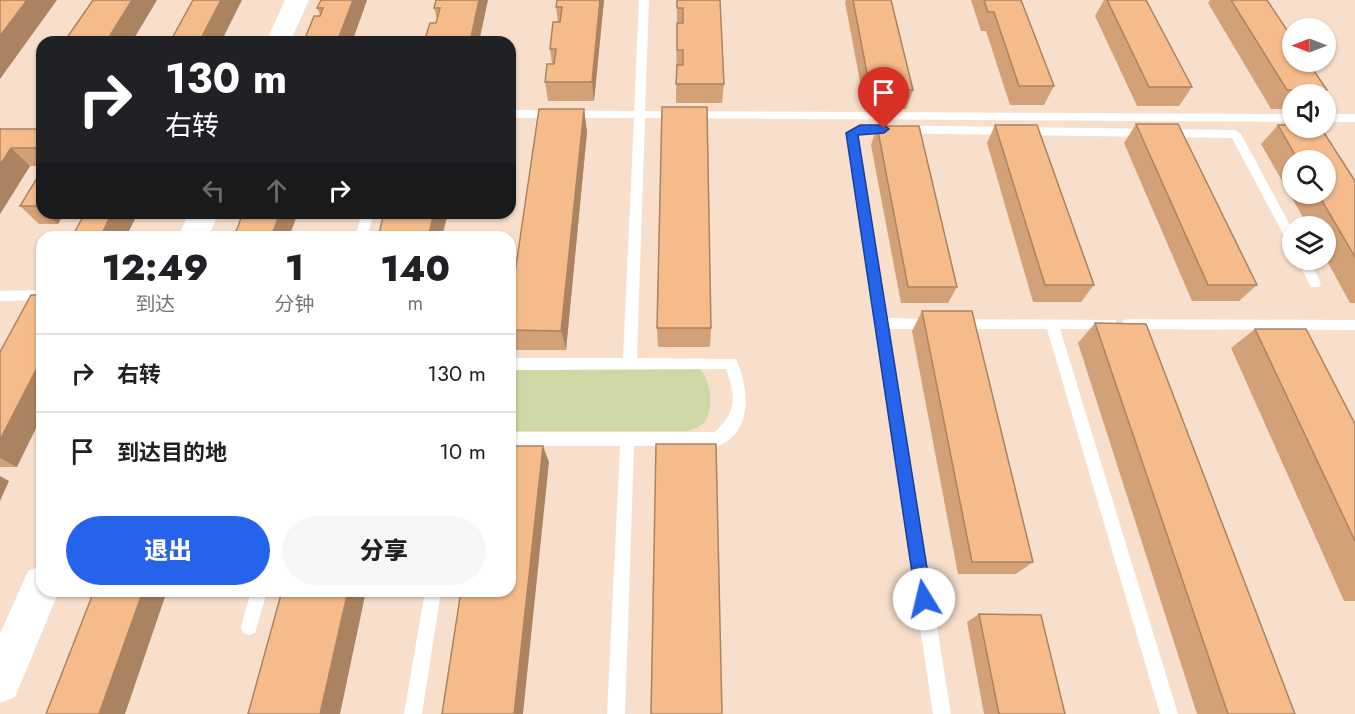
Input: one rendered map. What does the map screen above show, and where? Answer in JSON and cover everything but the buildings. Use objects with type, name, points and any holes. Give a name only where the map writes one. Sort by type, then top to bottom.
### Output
[{"type":"street","points":[[281,36],[297,0]]},
{"type":"street","points":[[2,675],[37,597]]},
{"type":"lane","points":[[630,363],[644,0]]},
{"type":"lane","points":[[516,114],[1282,118]]},
{"type":"lane","points":[[1336,118],[1355,118]]},
{"type":"lane","points":[[942,714],[852,133],[860,129],[1235,134],[1282,222]]},
{"type":"lane","points":[[1308,270],[1315,283]]},
{"type":"lane","points":[[0,296],[36,295]]},
{"type":"lane","points":[[881,323],[1355,325]]},
{"type":"lane","points":[[1052,324],[1169,714]]},
{"type":"lane","points":[[516,364],[731,363],[738,380],[740,397],[735,420],[718,439],[516,439]]},
{"type":"lane","points":[[616,714],[627,439]]},
{"type":"lane","points":[[249,627],[257,597]]},
{"type":"lane","points":[[413,714],[433,597]]},
{"type":"green space","points":[[700,369],[710,392],[709,412],[704,423],[688,431],[516,431],[516,370]]},
{"type":"route","points":[[884,129],[860,129],[852,133],[924,599]]}]
